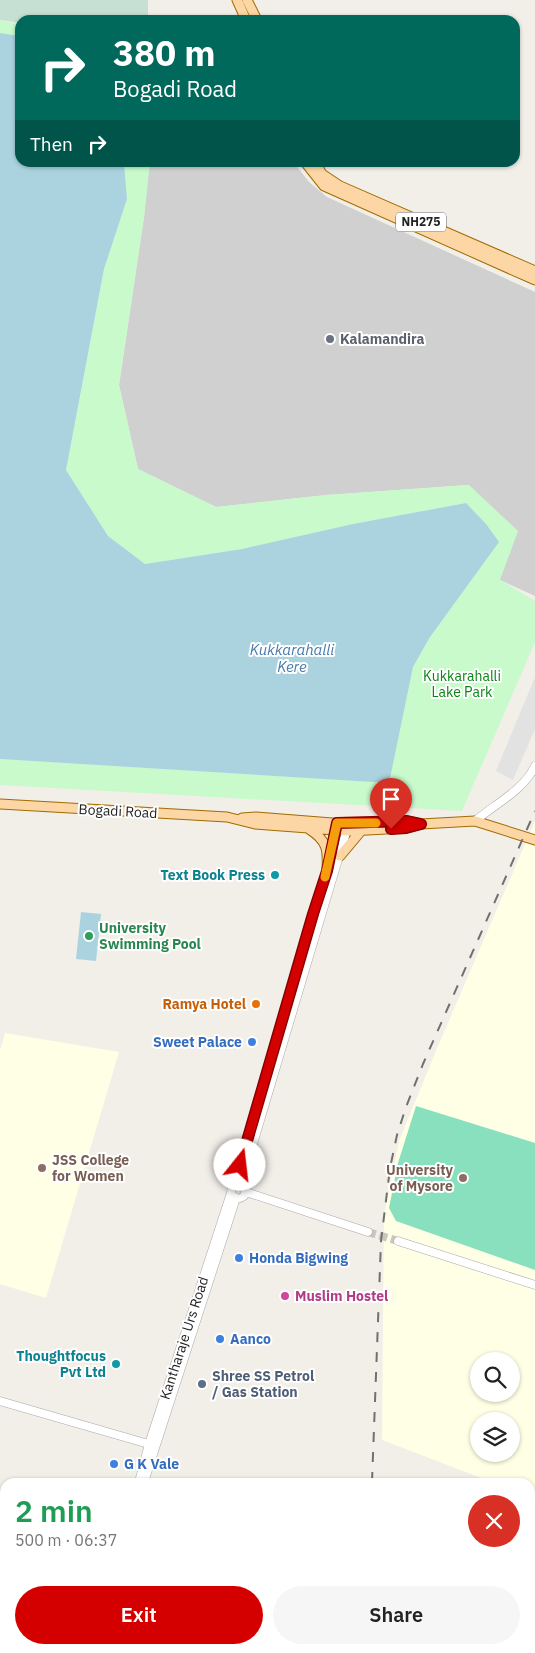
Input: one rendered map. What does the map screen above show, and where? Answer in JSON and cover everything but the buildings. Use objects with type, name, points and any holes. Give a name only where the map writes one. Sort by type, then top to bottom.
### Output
[{"type":"main road","points":[[237,0],[244,15]]},
{"type":"main road","points":[[247,0],[254,15]]},
{"type":"main road","points":[[309,167],[324,186],[336,192],[535,280]]},
{"type":"main road","name":"NH275","points":[[318,167],[322,174],[340,186],[535,271]]},
{"type":"main road","name":"Bogadi Road","points":[[0,804],[236,818],[256,816],[361,831],[475,820]]},
{"type":"main road","name":"Bogadi Road","points":[[236,818],[255,824],[308,829],[337,827]]},
{"type":"main road","points":[[475,820],[535,840]]},
{"type":"main road","name":"Bogadi Road","points":[[348,828],[407,821],[421,824]]},
{"type":"main road","points":[[308,829],[320,837],[328,851],[327,871]]},
{"type":"main road","points":[[340,856],[361,831]]},
{"type":"street","points":[[475,820],[513,792],[530,776],[535,766]]},
{"type":"street","points":[[246,1192],[242,1198],[234,1196],[232,1188],[238,1184],[304,958],[337,827]]},
{"type":"street","points":[[304,958],[348,828]]},
{"type":"street","points":[[238,1184],[246,1188],[246,1192]]},
{"type":"street","points":[[246,1192],[368,1232]]},
{"type":"street","name":"Kantharaje Urs Road","points":[[141,1478],[234,1196]]},
{"type":"street","points":[[398,1241],[535,1284]]},
{"type":"street","points":[[0,1401],[153,1445]]},
{"type":"street","name":"Kantharaje Urs Road","points":[[145,1478],[153,1445]]},
{"type":"shaded area","points":[[0,0],[148,0],[148,15],[15,15],[15,22],[0,20]]},
{"type":"shaded area","name":"Kalamandira","points":[[149,167],[297,167],[309,182],[327,197],[535,292],[535,596],[500,580],[469,485],[327,495],[216,507],[138,469],[119,385],[144,217]]},
{"type":"shaded area","points":[[535,677],[535,729],[513,780],[496,771]]},
{"type":"shaded area","name":"University of Mysore","points":[[535,821],[535,1478],[482,1478],[382,1440],[384,1215],[399,1141]]},
{"type":"shaded area","name":"JSS College for Women","points":[[5,1033],[119,1052],[46,1298],[0,1284],[0,1050]]},
{"type":"green space","points":[[0,20],[15,24],[15,35],[0,33]]},
{"type":"green space","name":"Kukkarahalli Lake Park","points":[[124,167],[150,167],[119,385],[138,469],[216,507],[326,495],[469,485],[518,531],[500,580],[535,601],[535,642],[462,811],[0,785],[0,759],[388,783],[413,667],[430,637],[465,503],[353,524],[242,549],[145,564],[108,536],[66,470],[104,269],[127,199]]},
{"type":"green space","points":[[416,1106],[535,1143],[535,1270],[396,1221],[389,1208],[398,1163]]},
{"type":"water","name":"Kukkarahalli Kere","points":[[0,33],[15,35],[15,167],[124,167],[127,199],[104,269],[66,470],[108,536],[145,564],[242,549],[353,524],[466,503],[486,524],[499,542],[430,637],[413,667],[389,783],[0,759]]},
{"type":"water","name":"University Swimming Pool","points":[[81,912],[101,914],[96,961],[76,959]]},
{"type":"tunnel","points":[[368,1232],[398,1241]]},
{"type":"railway","points":[[372,1478],[381,1241],[390,1168],[397,1135],[423,1064],[535,811]]},
{"type":"slow traffic","points":[[325,877],[337,823],[376,823]]},
{"type":"place","name":"Kalamandira","points":[[330,339]]},
{"type":"place","name":"Text Book Press","points":[[275,875]]},
{"type":"place","name":"University Swimming Pool","points":[[89,936]]},
{"type":"place","name":"Ramya Hotel","points":[[256,1004]]},
{"type":"place","name":"Sweet Palace","points":[[252,1042]]},
{"type":"place","name":"JSS College for Women","points":[[42,1168]]},
{"type":"place","name":"University of Mysore","points":[[463,1178]]},
{"type":"place","name":"Honda Bigwing","points":[[239,1258]]},
{"type":"place","name":"Muslim Hostel","points":[[285,1296]]},
{"type":"place","name":"Aanco","points":[[220,1339]]},
{"type":"place","name":"Thoughtfocus Pvt Ltd","points":[[116,1364]]},
{"type":"place","name":"Shree SS Petrol / Gas Station","points":[[202,1384]]},
{"type":"place","name":"G K Vale","points":[[114,1464]]},
{"type":"route","points":[[240,1165],[327,871],[337,823],[358,824],[407,821],[421,824],[391,829]]}]
